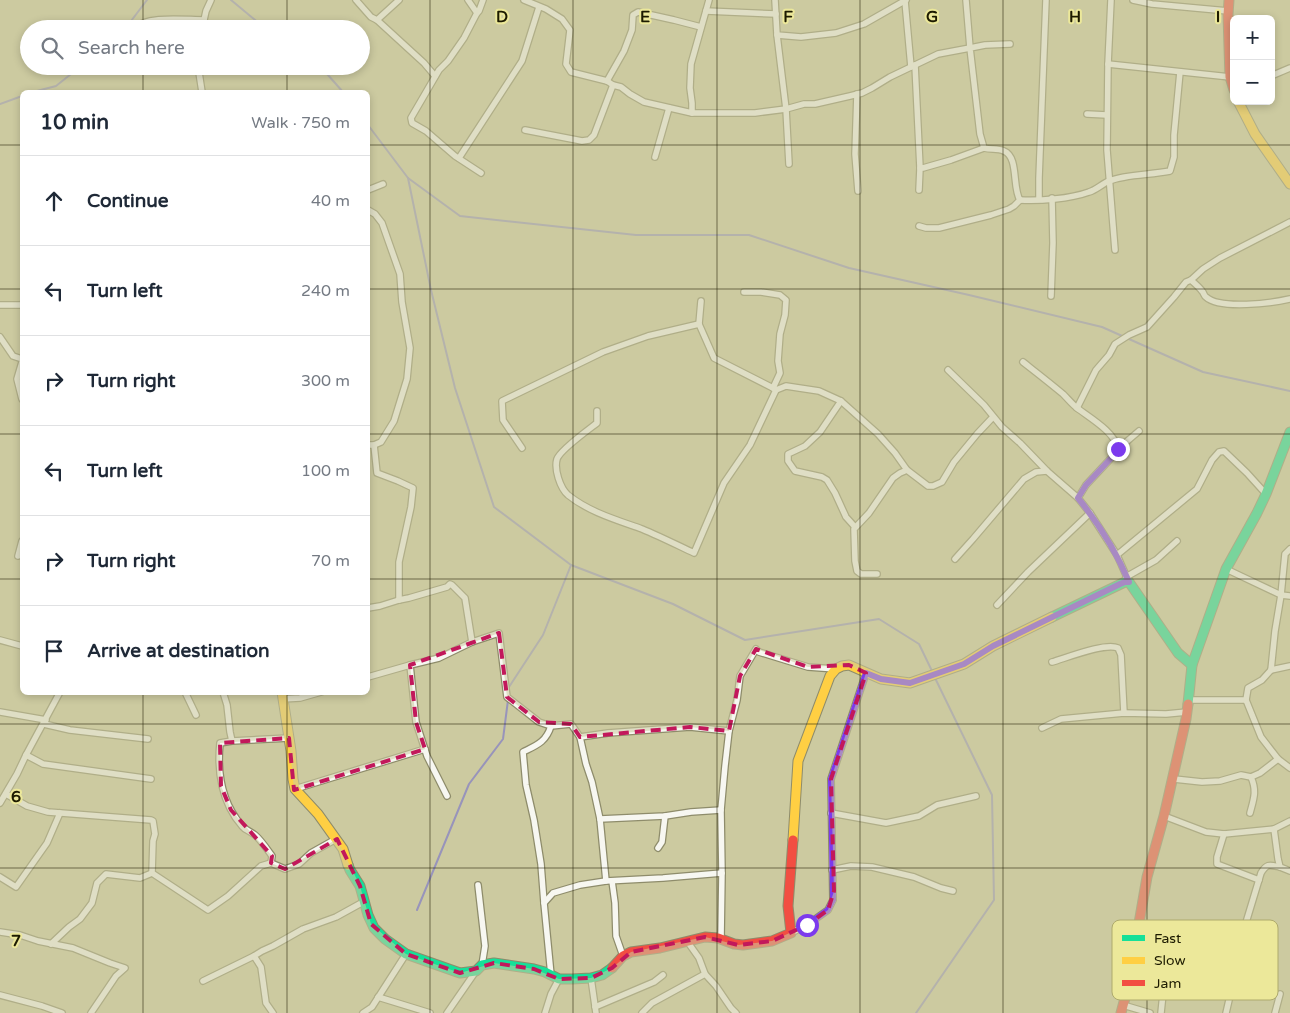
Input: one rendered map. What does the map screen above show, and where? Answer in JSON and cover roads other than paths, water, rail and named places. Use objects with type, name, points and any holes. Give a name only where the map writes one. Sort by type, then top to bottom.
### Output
[{"type":"street","points":[[156,20],[204,20],[211,0]]},
{"type":"street","points":[[356,0],[371,17],[377,20],[424,63],[435,76]]},
{"type":"street","points":[[377,20],[399,0]]},
{"type":"street","points":[[468,0],[477,12]]},
{"type":"street","points":[[481,173],[426,131],[412,123],[411,118],[435,76],[464,38],[483,0]]},
{"type":"street","points":[[524,0],[562,18],[570,30],[566,64],[571,72],[607,80],[644,102],[692,113],[755,113],[786,110],[804,104],[815,104],[857,94],[872,88],[890,77],[938,54],[985,45],[1010,44]]},
{"type":"street","points":[[692,113],[691,64],[709,0]]},
{"type":"street","points":[[775,0],[786,110],[789,164]]},
{"type":"street","points":[[966,0],[980,134],[984,148]]},
{"type":"street","points":[[1039,199],[1038,178],[1046,0]]},
{"type":"street","points":[[1111,0],[1107,115],[1114,250]]},
{"type":"street","points":[[1133,0],[1228,12]]},
{"type":"street","points":[[1108,64],[1230,77],[1229,0]]},
{"type":"street","points":[[777,34],[801,37],[836,33],[864,24],[906,1],[913,66],[920,168],[919,190]]},
{"type":"street","points":[[459,158],[522,61],[539,7]]},
{"type":"street","points":[[706,11],[776,14]]},
{"type":"street","points":[[607,80],[624,51],[632,30],[634,14],[638,12],[701,27]]},
{"type":"street","points":[[1275,74],[1290,68]]},
{"type":"street","points":[[919,226],[939,228],[1009,209],[1020,200],[1069,197],[1088,193],[1109,182],[1124,178],[1170,171],[1174,157],[1174,135],[1180,72]]},
{"type":"street","points":[[199,75],[202,90]]},
{"type":"street","points":[[525,130],[582,141],[589,140],[594,135],[613,85]]},
{"type":"street","points":[[857,94],[855,154],[858,191]]},
{"type":"street","points":[[1240,105],[1244,116],[1272,161],[1290,184]]},
{"type":"street","points":[[655,157],[669,108]]},
{"type":"street","points":[[1087,114],[1107,115]]},
{"type":"street","points":[[920,168],[951,160],[984,148],[989,150],[998,149],[1007,152],[1011,156],[1016,180],[1016,193],[1020,200]]},
{"type":"street","points":[[370,189],[383,184]]},
{"type":"street","points":[[1051,296],[1052,198]]},
{"type":"street","points":[[370,211],[382,223],[400,274],[402,302],[410,348],[407,379],[394,421],[381,442],[371,445],[377,473],[413,488],[411,507],[399,562],[399,600]]},
{"type":"street","points":[[1077,408],[1096,370],[1109,355],[1114,344],[1147,326],[1186,282],[1203,269],[1220,258],[1290,222]]},
{"type":"street","points":[[1191,280],[1207,298],[1218,303],[1245,305],[1290,300]]},
{"type":"street","points":[[597,411],[597,423],[565,449],[557,459],[558,478],[566,494],[612,518],[694,553],[724,483],[750,445],[780,374],[778,361],[780,334],[786,315],[786,300],[780,295],[744,292]]},
{"type":"street","points":[[701,301],[699,324],[714,358],[774,389],[786,386],[819,391],[841,401],[878,434],[907,470],[928,486],[942,482],[954,462],[993,416]]},
{"type":"street","points":[[0,305],[20,305]]},
{"type":"street","points":[[522,448],[503,420],[502,401],[603,352],[648,336],[699,324]]},
{"type":"street","points":[[0,337],[12,356],[20,359]]},
{"type":"street","points":[[1023,362],[1077,408],[1090,416],[1114,439],[1118,449]]},
{"type":"street","points":[[20,368],[17,379],[20,391]]},
{"type":"street","points":[[948,370],[981,401],[1002,427],[1078,498],[1117,555],[1128,580],[1178,653],[1192,665]]},
{"type":"street","points":[[841,401],[820,432],[805,446],[788,454],[788,461],[795,471],[822,477],[827,480],[846,518],[856,527]]},
{"type":"street","points":[[1078,498],[1086,485],[1118,449],[1139,431]]},
{"type":"street","points":[[1140,920],[1147,877],[1174,778],[1188,700],[1192,665],[1226,569],[1266,494],[1290,432]]},
{"type":"street","points":[[1117,555],[1197,488],[1212,460],[1219,452],[1224,451],[1234,459],[1266,494]]},
{"type":"street","points":[[877,574],[861,574],[857,571],[854,531],[893,478],[907,470]]},
{"type":"street","points":[[955,559],[1024,479],[1036,472],[1048,472]]},
{"type":"street","points":[[997,605],[1028,572],[1090,513]]},
{"type":"street","points":[[791,933],[788,906],[798,761],[830,676],[836,669],[849,665],[881,679],[910,683],[964,664],[993,646],[1125,582],[1156,560],[1177,541]]},
{"type":"street","points":[[18,556],[20,548]]},
{"type":"street","points":[[1290,549],[1285,554],[1271,670],[1262,680],[1248,688],[1246,700],[1261,737],[1278,759],[1290,768]]},
{"type":"street","points":[[1226,569],[1281,595],[1290,596]]},
{"type":"street","points":[[370,608],[447,587],[450,584],[465,598],[472,642]]},
{"type":"street","points":[[370,676],[439,658],[472,642],[499,633],[507,697],[540,722],[551,726],[571,724],[580,736],[600,819],[614,903],[616,936],[623,956]]},
{"type":"street","points":[[0,640],[20,645]]},
{"type":"street","points":[[1052,662],[1101,647],[1114,646],[1118,648],[1121,655],[1124,713]]},
{"type":"street","points":[[721,939],[721,810],[729,731],[737,700],[740,676],[756,649],[759,652],[808,667],[836,669]]},
{"type":"street","points":[[410,665],[416,722],[425,748],[447,796]]},
{"type":"street","points":[[1271,670],[1290,666]]},
{"type":"street","points":[[310,695],[300,698],[282,696],[295,789],[311,805],[343,849],[350,870],[360,886],[368,915],[374,928],[385,939],[406,954],[460,973],[503,964],[534,969],[555,977],[572,979],[591,978],[602,974],[612,968],[623,956],[631,952],[660,948],[706,937],[743,945],[772,941],[807,925],[828,910],[833,900],[834,891],[831,779],[866,673]]},
{"type":"street","points":[[0,803],[58,695]]},
{"type":"street","points":[[186,695],[196,715]]},
{"type":"street","points":[[224,695],[232,741]]},
{"type":"street","points":[[1188,700],[1246,700]]},
{"type":"street","points":[[0,712],[45,722],[70,730],[148,739]]},
{"type":"street","points":[[1042,728],[1061,719],[1124,713],[1166,714],[1186,712]]},
{"type":"street","points":[[545,1013],[555,977],[534,820],[526,785],[523,752],[541,744],[551,726]]},
{"type":"street","points":[[580,736],[690,727],[729,731]]},
{"type":"street","points":[[271,863],[272,856],[256,836],[242,827],[231,810],[221,786],[220,743],[289,738]]},
{"type":"street","points":[[295,789],[425,748]]},
{"type":"street","points":[[26,755],[43,764],[151,779]]},
{"type":"street","points":[[1174,778],[1202,782],[1220,781],[1241,775],[1251,777],[1260,773],[1278,759]]},
{"type":"street","points":[[1250,813],[1255,792],[1255,785],[1251,777]]},
{"type":"street","points":[[6,794],[27,806],[48,812],[153,821],[155,834],[152,873]]},
{"type":"street","points":[[831,813],[886,823],[919,816],[937,805],[976,796]]},
{"type":"street","points":[[600,819],[665,816],[721,810]]},
{"type":"street","points":[[0,877],[16,887],[47,843],[60,813]]},
{"type":"street","points":[[658,848],[662,842],[665,816]]},
{"type":"street","points":[[1164,816],[1186,826],[1206,832],[1224,834],[1274,829],[1290,821]]},
{"type":"street","points":[[1274,829],[1280,867]]},
{"type":"street","points":[[1224,834],[1217,857],[1217,864],[1259,880]]},
{"type":"street","points":[[152,873],[208,910],[228,896],[261,866],[271,863],[285,869],[299,864],[311,853],[336,839]]},
{"type":"street","points":[[1247,920],[1264,868],[1268,865],[1290,871]]},
{"type":"street","points":[[832,870],[851,866],[872,867],[914,877],[953,891]]},
{"type":"street","points":[[544,903],[553,893],[580,885],[722,872]]},
{"type":"street","points":[[51,944],[84,914],[92,903],[97,883],[106,874],[140,878],[152,873]]},
{"type":"street","points":[[447,1013],[479,968],[485,946],[478,885]]},
{"type":"street","points":[[203,981],[303,929],[336,916],[365,901]]},
{"type":"street","points":[[0,932],[73,948],[125,968],[116,976],[90,1013]]},
{"type":"street","points":[[687,941],[699,958],[705,974],[736,1013]]},
{"type":"street","points":[[362,1013],[372,1007],[406,954]]},
{"type":"street","points":[[254,956],[261,967],[266,1003],[273,1013]]},
{"type":"street","points":[[642,1013],[652,1003],[705,974]]},
{"type":"street","points":[[591,978],[596,1010],[654,982],[663,975]]},
{"type":"street","points":[[1276,1013],[1280,994]]},
{"type":"street","points":[[0,995],[62,1013]]},
{"type":"street","points":[[378,997],[430,1013]]},
{"type":"street","points":[[1160,1013],[1162,1000]]},
{"type":"street","points":[[1226,1013],[1229,1000]]},
{"type":"street","points":[[1122,1009],[1150,1013]]},
{"type":"waterway","points":[[132,20],[147,0]]},
{"type":"waterway","points":[[231,0],[255,20]]},
{"type":"waterway","points":[[41,90],[56,86],[70,75]]},
{"type":"waterway","points":[[328,75],[341,90]]},
{"type":"waterway","points":[[0,104],[20,97]]},
{"type":"waterway","points":[[370,128],[408,178],[460,216],[636,235],[749,235],[849,268],[1102,327],[1203,372],[1290,391]]},
{"type":"waterway","points":[[408,178],[431,290],[455,388],[494,507],[571,565],[673,604],[745,640],[879,619],[919,644],[932,671]]},
{"type":"waterway","points":[[509,693],[509,687],[543,635],[571,565]]},
{"type":"waterway","points":[[916,1013],[994,900],[992,795],[935,678]]},
{"type":"waterway","points":[[417,910],[469,784],[503,739],[508,700]]}]
